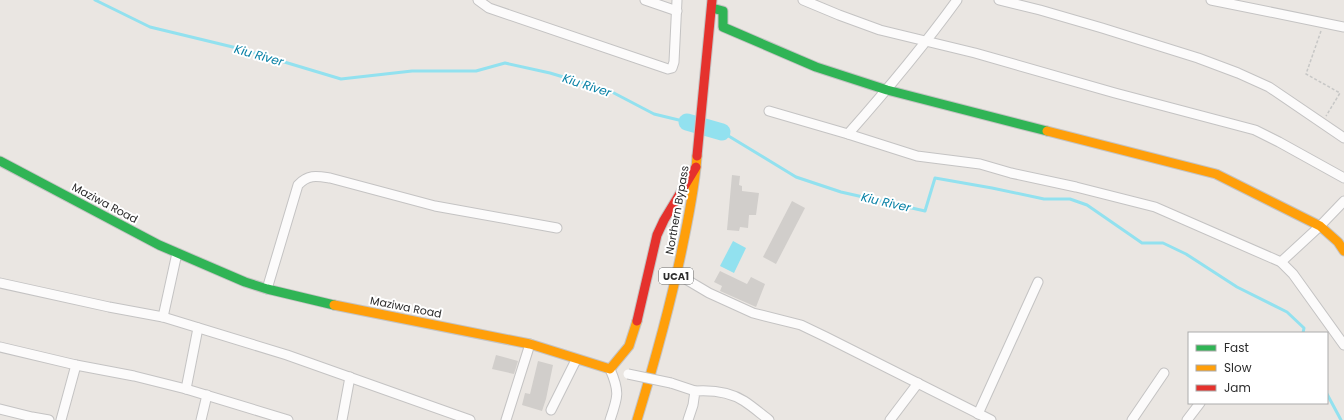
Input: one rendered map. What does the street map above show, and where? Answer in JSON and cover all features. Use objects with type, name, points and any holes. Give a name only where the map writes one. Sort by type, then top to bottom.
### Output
[{"type":"street","points":[[478,0],[489,8],[668,69],[672,68],[674,62],[677,0]]},
{"type":"street","points":[[645,0],[677,11]]},
{"type":"street","points":[[804,0],[880,30],[927,41],[1255,130],[1344,178]]},
{"type":"street","points":[[848,134],[887,90],[927,41],[957,0]]},
{"type":"street","points":[[999,0],[1102,28],[1198,58],[1238,73],[1269,87],[1344,138]]},
{"type":"street","points":[[1211,0],[1344,27]]},
{"type":"street","points":[[712,4],[723,11],[723,27],[816,67],[887,90],[1216,174],[1320,226],[1338,242],[1344,250]]},
{"type":"street","name":"Northern Bypass","points":[[637,420],[655,361],[677,274],[690,210],[697,166],[712,4]]},
{"type":"street","points":[[769,111],[917,156],[980,164],[1011,173],[1076,187],[1155,207],[1281,262],[1293,274],[1344,345]]},
{"type":"street","name":"Maziwa Road","points":[[0,161],[177,253],[245,282],[267,289],[326,303],[530,344],[610,370]]},
{"type":"street","points":[[610,370],[629,346],[633,336],[658,235],[664,220],[697,166]]},
{"type":"street","points":[[267,289],[298,184],[308,177],[316,176],[330,178],[435,206],[557,228]]},
{"type":"street","points":[[1281,262],[1320,226],[1344,201]]},
{"type":"street","points":[[163,317],[177,253]]},
{"type":"street","points":[[677,274],[709,293],[753,313],[801,325],[991,420]]},
{"type":"street","points":[[978,414],[1038,282]]},
{"type":"street","points":[[0,283],[109,307],[163,317],[287,355],[470,420]]},
{"type":"street","points":[[186,389],[198,328]]},
{"type":"street","points":[[506,420],[530,344]]},
{"type":"street","points":[[0,347],[76,365],[134,376],[186,389],[288,420]]},
{"type":"street","points":[[551,410],[576,360]]},
{"type":"street","points":[[59,420],[76,365]]},
{"type":"street","points":[[610,370],[671,383],[695,391],[705,390],[721,392],[743,400],[769,420]]},
{"type":"street","points":[[610,370],[618,390],[615,407],[610,420]]},
{"type":"street","points":[[1132,420],[1164,373]]},
{"type":"street","points":[[342,420],[350,377]]},
{"type":"street","points":[[890,420],[918,383]]},
{"type":"street","points":[[688,420],[693,405],[695,391]]},
{"type":"street","points":[[202,420],[207,395]]},
{"type":"street","points":[[1187,420],[1199,404]]},
{"type":"street","points":[[0,409],[49,420]]},
{"type":"path","points":[[1322,123],[1340,93],[1306,74],[1324,24]]},
{"type":"water","points":[[733,241],[746,248],[734,273],[720,266]]},
{"type":"building","points":[[732,175],[740,176],[739,185],[742,186],[742,191],[759,193],[756,215],[749,215],[748,228],[740,227],[739,231],[727,230]]},
{"type":"building","points":[[792,201],[805,208],[776,264],[763,257]]},
{"type":"building","points":[[720,271],[747,284],[751,277],[765,284],[756,307],[720,291],[722,286],[714,282]]},
{"type":"building","points":[[496,355],[518,361],[514,374],[492,369]]},
{"type":"building","points":[[538,361],[553,365],[542,411],[522,405],[525,393],[530,394]]},
{"type":"waterway","name":"Kiu River","points":[[95,0],[150,27],[241,49],[341,79],[412,71],[476,71],[505,63],[550,73],[612,92],[654,114],[687,122]]},
{"type":"waterway","name":"Kiu River","points":[[687,122],[722,132]]},
{"type":"waterway","name":"Kiu River","points":[[722,132],[796,177],[841,192],[925,211],[935,178],[1044,199],[1070,199],[1087,205],[1142,243],[1163,243],[1186,254],[1237,287],[1287,312],[1304,328],[1303,332]]},
{"type":"waterway","points":[[1328,396],[1341,420]]},
{"type":"traffic: fast","points":[[712,8],[723,11],[723,27],[816,67],[887,90],[1047,131]]},
{"type":"traffic: fast","points":[[0,161],[159,245],[245,282],[267,289],[334,305]]},
{"type":"traffic: slow","points":[[1047,131],[1216,174],[1320,226],[1338,242],[1344,251]]},
{"type":"traffic: slow","points":[[637,420],[650,378],[677,271],[691,203],[697,156]]},
{"type":"traffic: slow","points":[[334,305],[530,344],[610,369],[629,346],[637,321]]},
{"type":"traffic: jam","points":[[697,156],[712,0]]},
{"type":"traffic: jam","points":[[637,321],[657,235],[664,220],[696,167]]}]
